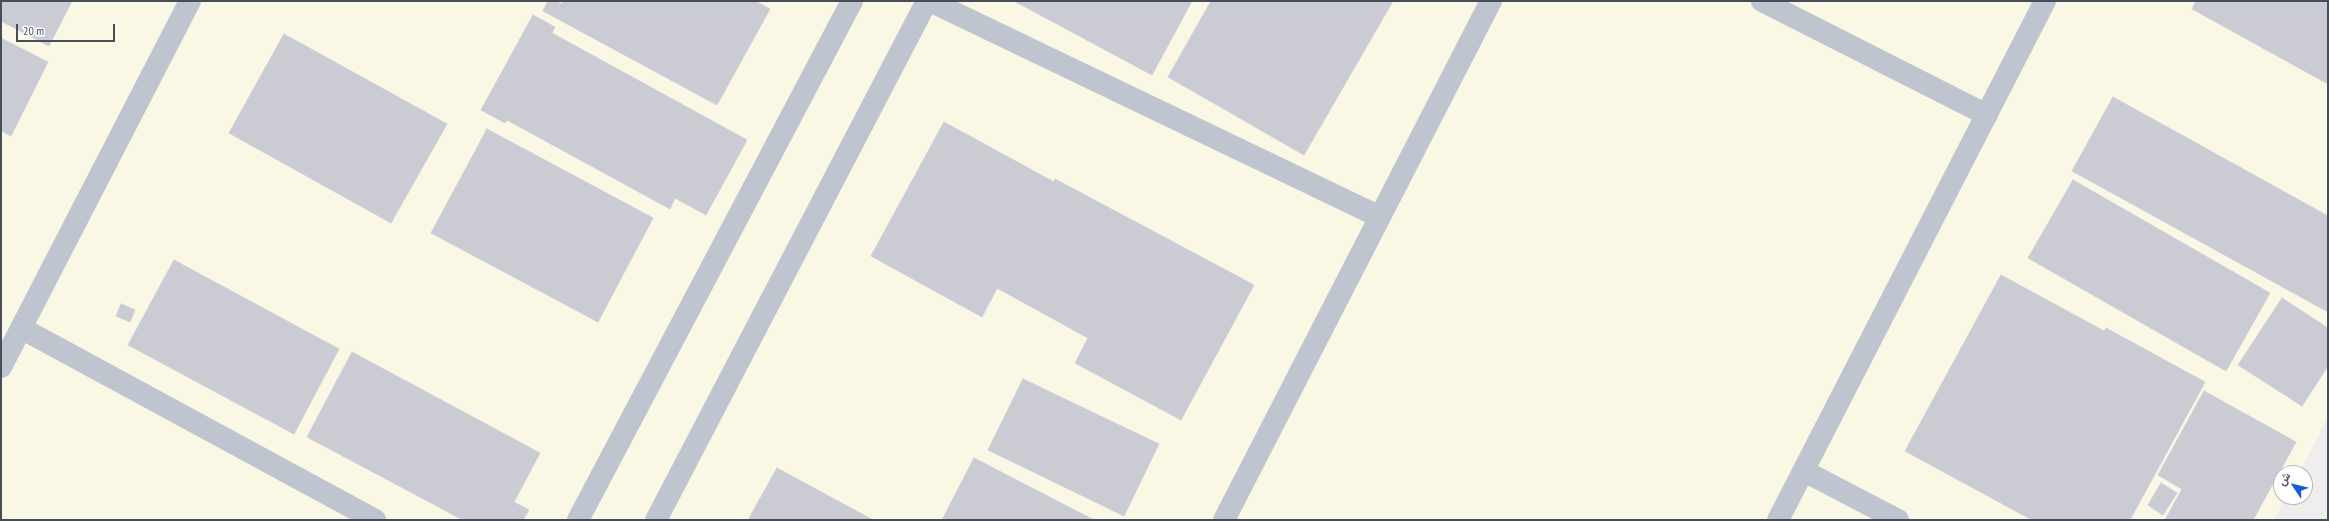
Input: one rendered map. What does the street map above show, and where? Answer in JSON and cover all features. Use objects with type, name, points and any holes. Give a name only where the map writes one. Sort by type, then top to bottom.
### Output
[{"type":"street","points":[[1,367],[190,1]]},
{"type":"street","points":[[578,520],[852,1]]},
{"type":"street","points":[[656,520],[928,1],[1380,217]]},
{"type":"street","points":[[1224,520],[1491,1]]},
{"type":"street","points":[[1762,1],[1986,115]]},
{"type":"street","points":[[1778,520],[2045,1]]},
{"type":"street","points":[[21,328],[375,520]]},
{"type":"street","points":[[1804,471],[1898,520]]},
{"type":"shaded area","points":[[1,1],[2328,1],[2328,417],[2303,465],[2273,465],[2273,505],[2282,505],[2274,520],[1,520]]},
{"type":"building","points":[[1,1],[72,1],[49,46],[1,21]]},
{"type":"building","points":[[548,1],[556,1],[561,4],[563,1],[755,1],[770,9],[717,105],[543,11]]},
{"type":"building","points":[[1014,1],[1192,1],[1152,75]]},
{"type":"building","points":[[1211,1],[1393,1],[1304,155],[1168,77]]},
{"type":"building","points":[[2196,1],[2328,1],[2328,84],[2192,9]]},
{"type":"building","points":[[533,15],[555,27],[552,33],[747,140],[706,215],[675,198],[670,209],[507,120],[505,123],[481,110]]},
{"type":"building","points":[[284,34],[447,124],[391,223],[229,133]]},
{"type":"building","points":[[1,38],[48,62],[11,136],[1,131]]},
{"type":"building","points":[[2113,97],[2328,216],[2328,312],[2072,171]]},
{"type":"building","points":[[944,122],[1054,182],[1055,179],[1254,285],[1181,420],[1075,363],[1088,338],[997,288],[982,317],[871,256]]},
{"type":"building","points":[[487,129],[653,218],[598,322],[431,233]]},
{"type":"building","points":[[2073,180],[2270,293],[2226,371],[2028,258]]},
{"type":"building","points":[[174,260],[339,349],[294,434],[128,345]]},
{"type":"building","points":[[2001,275],[2104,331],[2106,328],[2205,382],[2130,520],[2032,520],[1905,451]]},
{"type":"building","points":[[2282,298],[2328,328],[2328,366],[2302,406],[2238,365]]},
{"type":"building","points":[[121,304],[135,310],[130,322],[116,316]]},
{"type":"building","points":[[352,352],[540,453],[514,502],[529,510],[523,520],[463,520],[307,437]]},
{"type":"building","points":[[1023,379],[1159,444],[1124,516],[988,450]]},
{"type":"building","points":[[2204,391],[2296,442],[2283,465],[2273,465],[2273,484],[2253,520],[2165,520],[2182,489],[2158,475]]},
{"type":"building","points":[[974,458],[1094,520],[942,520]]},
{"type":"building","points":[[777,468],[873,520],[748,520]]},
{"type":"building","points":[[2161,483],[2177,493],[2163,515],[2148,505]]}]
